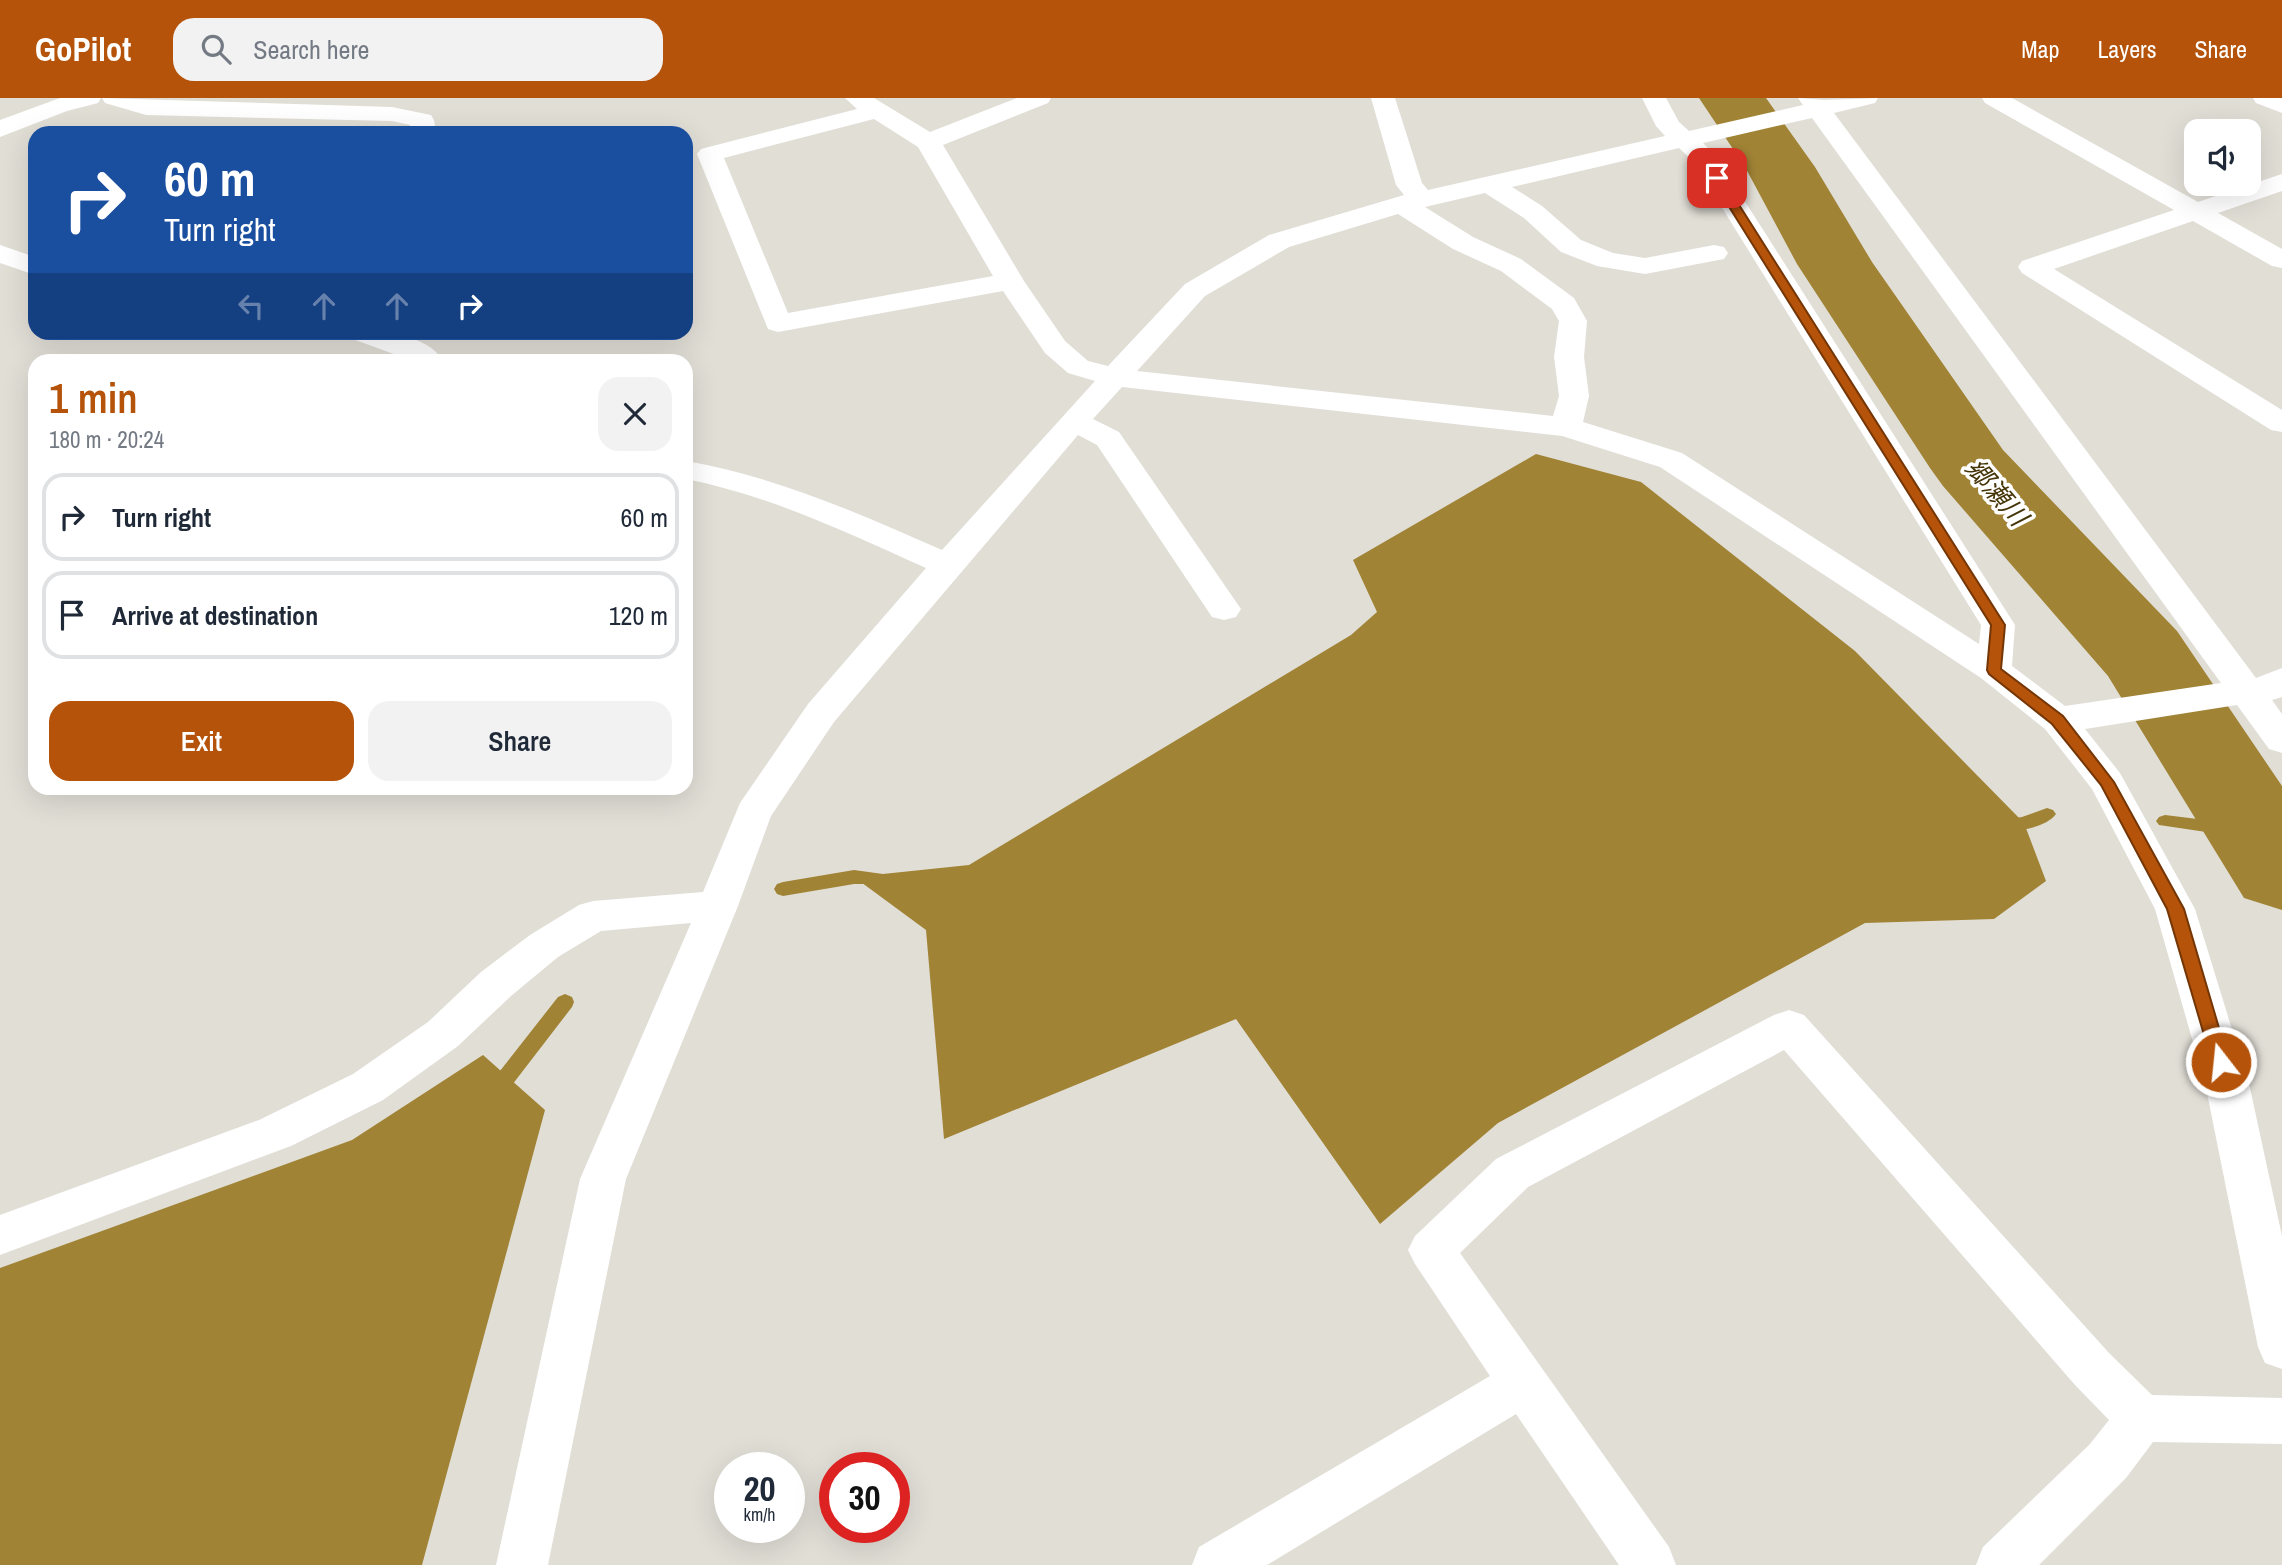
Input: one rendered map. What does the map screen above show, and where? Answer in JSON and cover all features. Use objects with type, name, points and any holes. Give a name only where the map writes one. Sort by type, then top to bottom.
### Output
[{"type":"street","points":[[0,129],[58,106],[89,98]]},
{"type":"street","points":[[114,98],[146,108],[392,114],[422,120],[422,126]]},
{"type":"street","points":[[928,142],[1039,98]]},
{"type":"street","points":[[1383,98],[1412,202],[1463,243],[1511,265],[1564,304],[1573,321],[1569,357],[1574,396],[1566,427]]},
{"type":"street","points":[[1654,98],[1669,126],[1703,156],[1998,625],[1994,670]]},
{"type":"street","points":[[522,1565],[603,1179],[718,906],[753,814],[821,713],[946,564],[1074,421],[1195,290],[1279,241],[1412,202],[1683,140],[1814,104],[1866,98]]},
{"type":"street","points":[[1994,98],[2282,260]]},
{"type":"street","points":[[2265,98],[2282,106]]},
{"type":"street","points":[[1814,104],[2282,740]]},
{"type":"street","points":[[1010,281],[778,323],[710,154],[867,105],[928,142],[1010,281],[1055,346],[1078,367],[1115,377],[1566,427],[1671,460],[2071,718],[2175,909],[2228,1088],[2282,1347]]},
{"type":"street","points":[[2282,182],[2032,267],[2282,422]]},
{"type":"street","points":[[1491,185],[1533,212],[1571,246],[1607,260],[1645,266],[1714,253]]},
{"type":"street","points":[[0,253],[28,264]]},
{"type":"street","points":[[382,340],[420,354]]},
{"type":"street","points":[[1074,421],[1108,439],[1224,609]]},
{"type":"street","points":[[693,471],[771,490],[946,564]]},
{"type":"street","points":[[2071,718],[2272,688],[2282,680]]},
{"type":"street","points":[[0,1236],[275,1133],[368,1087],[443,1034],[496,984],[544,946],[593,916],[718,906]]},
{"type":"street","points":[[1650,1565],[1431,1250],[1512,1172],[1789,1027],[2092,1369],[2141,1418],[2282,1420]]},
{"type":"street","points":[[1218,1565],[1523,1383]]},
{"type":"street","points":[[2002,1565],[2108,1461],[2141,1418]]},
{"type":"shaded area","points":[[1536,454],[1641,482],[1855,651],[2024,823],[2046,881],[1994,919],[1865,923],[1498,1123],[1380,1224],[1236,1019],[944,1139],[926,930],[854,877],[969,865],[1351,635],[1377,612],[1353,560]]},
{"type":"shaded area","points":[[483,1055],[545,1110],[422,1565],[0,1565],[0,1268],[352,1140]]},
{"type":"waterway","name":"郷瀬川","points":[[1732,98],[1780,167],[1835,264],[1973,468],[2143,654],[2282,870]]},
{"type":"waterway","points":[[2002,825],[2024,823],[2047,814]]},
{"type":"waterway","points":[[2165,821],[2216,827],[2273,854]]},
{"type":"waterway","points":[[783,889],[854,877],[877,879]]},
{"type":"waterway","points":[[492,1096],[565,1002]]},
{"type":"route","points":[[1717,178],[1998,625],[1994,670],[2058,720],[2107,782],[2175,909],[2221,1062]]}]
